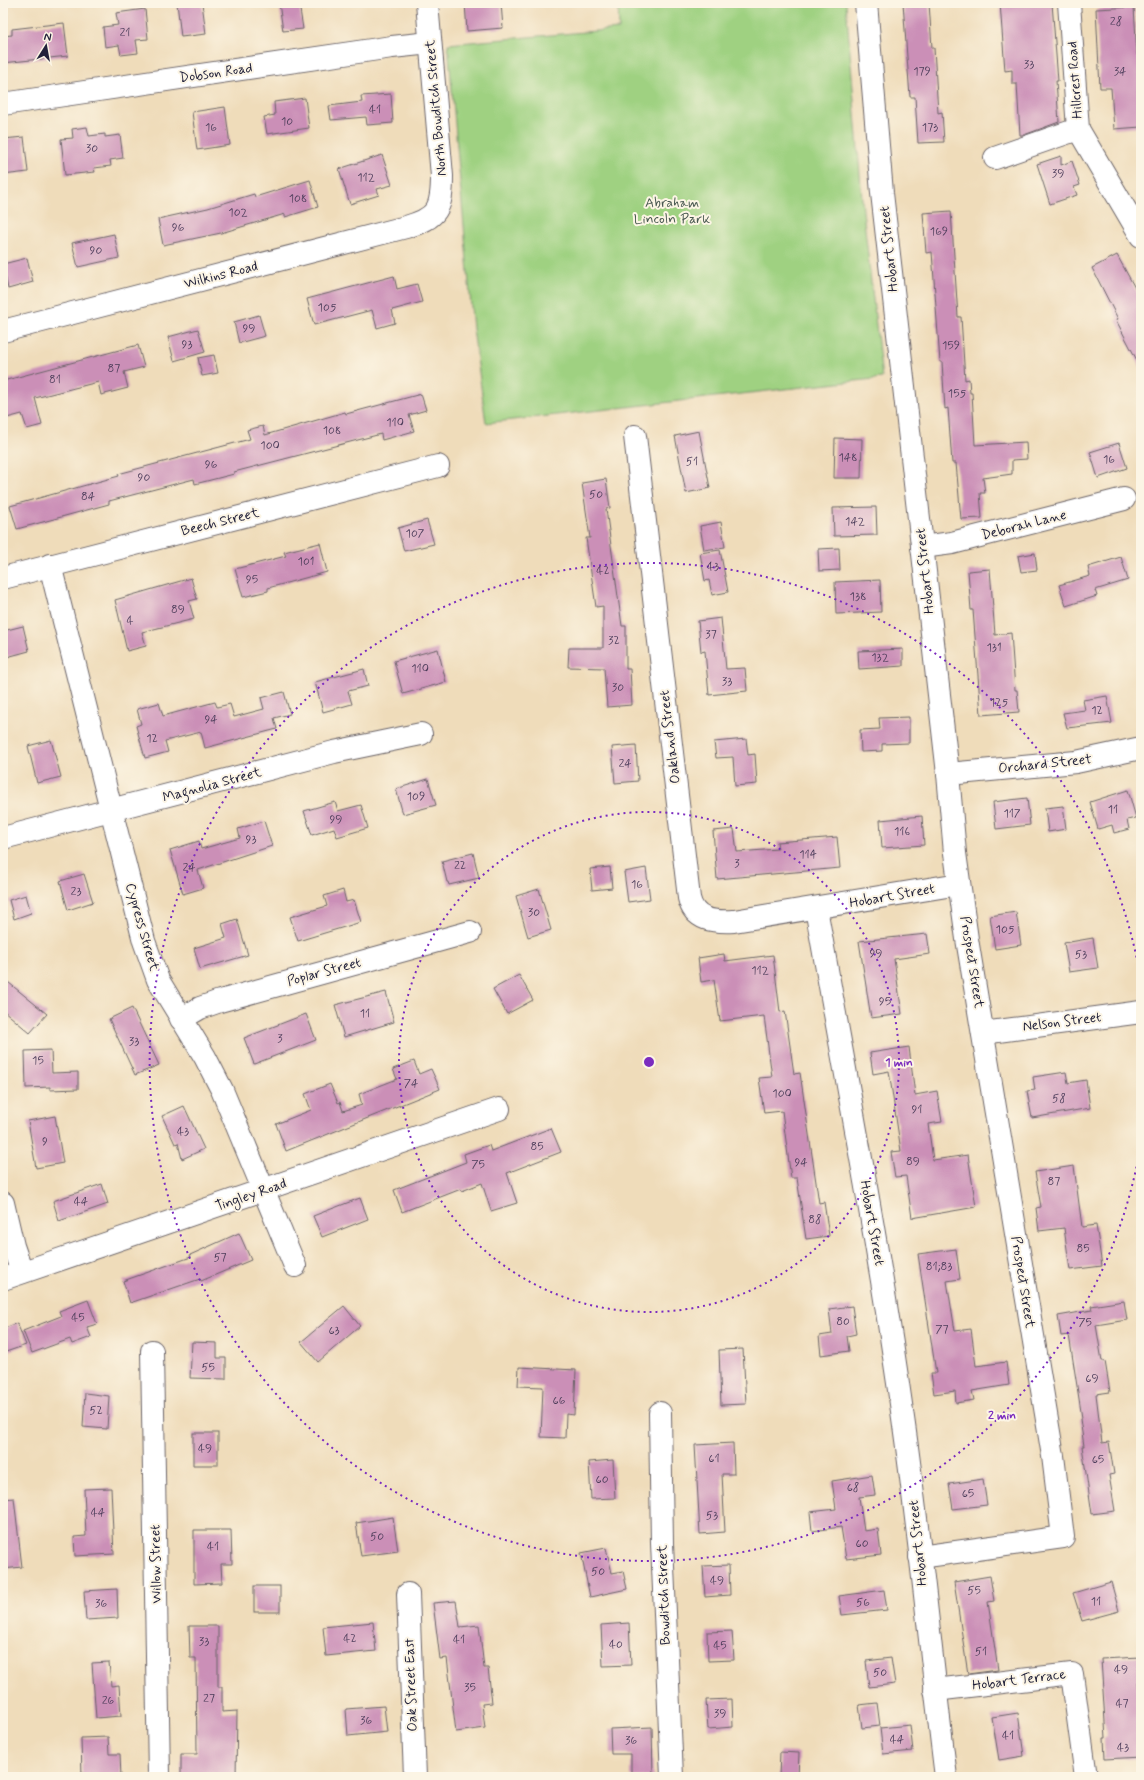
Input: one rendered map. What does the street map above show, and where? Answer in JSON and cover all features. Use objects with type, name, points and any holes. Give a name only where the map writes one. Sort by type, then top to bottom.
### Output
[{"type":"street","name":"North Bowditch Street","points":[[427,3],[442,176],[441,200],[435,213]]},
{"type":"street","name":"Hobart Street","points":[[866,3],[882,193],[948,774],[959,884],[816,908],[884,1290],[908,1450],[946,1777]]},
{"type":"street","name":"Hillcrest Road","points":[[1070,3],[1078,129],[1141,236]]},
{"type":"street","name":"Dobson Road","points":[[3,104],[384,48],[430,43]]},
{"type":"street","points":[[995,158],[1078,129]]},
{"type":"street","name":"Wilkins Road","points":[[3,331],[406,228],[422,222],[435,213]]},
{"type":"street","name":"Oakland Street","points":[[635,436],[690,904],[698,915],[704,919],[720,922],[816,908]]},
{"type":"street","name":"Beech Street","points":[[3,578],[438,466]]},
{"type":"street","name":"Deborah Lane","points":[[922,547],[952,543],[1124,499]]},
{"type":"street","name":"Cypress Street","points":[[50,565],[111,811],[152,968],[222,1090],[295,1266]]},
{"type":"street","name":"Magnolia Street","points":[[3,838],[334,752],[421,734]]},
{"type":"street","name":"Orchard Street","points":[[948,774],[1076,762],[1141,748]]},
{"type":"street","name":"Prospect Street","points":[[920,1557],[1063,1537],[1053,1456],[1002,1156],[959,884]]},
{"type":"street","name":"Poplar Street","points":[[181,1019],[200,1008],[220,1001],[470,932]]},
{"type":"street","name":"Nelson Street","points":[[983,1033],[1141,1012]]},
{"type":"street","name":"Tingley Road","points":[[13,1276],[499,1109]]},
{"type":"street","points":[[3,1203],[13,1246],[13,1276]]},
{"type":"street","name":"Willow Street","points":[[152,1351],[159,1777]]},
{"type":"street","name":"Bowditch Street","points":[[660,1413],[662,1543],[672,1777]]},
{"type":"street","name":"Oak Street East","points":[[408,1594],[415,1777]]},
{"type":"street","name":"Hobart Terrace","points":[[935,1690],[1072,1674],[1086,1777]]},
{"type":"green space","name":"Abraham Lincoln Park","points":[[618,3],[846,3],[863,211],[882,378],[486,423],[473,329],[448,44],[619,29]]},
{"type":"building","points":[[177,3],[202,3],[206,34],[181,37]]},
{"type":"building","points":[[279,3],[299,3],[303,29],[283,31]]},
{"type":"building","points":[[465,3],[501,3],[503,28],[467,31]]},
{"type":"building","points":[[903,3],[929,3],[932,48],[934,48],[938,113],[942,112],[944,142],[918,143],[915,97],[910,97]]},
{"type":"building","points":[[1000,3],[1052,3],[1058,81],[1056,81],[1059,122],[1024,135],[1020,135],[1017,84],[1012,84],[1012,70],[1005,71]]},
{"type":"building","points":[[1134,7],[1137,55],[1141,55],[1141,127],[1114,129],[1111,88],[1100,88],[1096,9]]},
{"type":"building","points":[[145,9],[148,39],[136,40],[138,53],[121,55],[119,45],[105,47],[103,27],[118,25],[116,13]]},
{"type":"building","points":[[64,23],[68,56],[3,63],[3,36],[12,35],[12,29]]},
{"type":"building","points":[[391,94],[393,123],[367,125],[366,117],[331,120],[329,106],[362,102],[361,96]]},
{"type":"building","points":[[305,98],[309,128],[267,134],[264,117],[275,115],[274,102]]},
{"type":"building","points":[[225,107],[230,145],[197,150],[192,112]]},
{"type":"building","points":[[87,127],[89,136],[105,134],[105,137],[120,135],[123,158],[110,160],[111,166],[94,168],[95,172],[65,175],[61,139],[73,138],[72,129]]},
{"type":"building","points":[[24,137],[28,172],[3,175],[3,139]]},
{"type":"building","points":[[382,155],[392,185],[377,189],[379,195],[350,204],[339,169]]},
{"type":"building","points":[[1061,156],[1061,165],[1072,161],[1080,185],[1074,187],[1077,195],[1050,204],[1037,164]]},
{"type":"building","points":[[310,180],[318,207],[285,217],[285,214],[221,233],[163,245],[158,219],[208,208],[254,194],[255,197]]},
{"type":"building","points":[[951,211],[958,317],[961,317],[965,380],[969,379],[970,393],[972,393],[975,445],[1026,442],[1027,459],[1012,460],[1012,474],[983,478],[985,493],[980,493],[982,518],[961,519],[956,463],[952,463],[948,408],[945,409],[932,252],[926,253],[923,213]]},
{"type":"building","points":[[114,234],[119,258],[78,267],[72,243]]},
{"type":"building","points":[[1117,255],[1141,299],[1141,368],[1116,320],[1118,319],[1092,268]]},
{"type":"building","points":[[27,258],[33,282],[8,289],[3,264]]},
{"type":"building","points":[[394,276],[397,289],[417,284],[422,302],[392,310],[395,323],[377,328],[372,310],[314,325],[307,299]]},
{"type":"building","points":[[259,315],[265,336],[239,343],[234,322]]},
{"type":"building","points":[[198,329],[205,352],[174,361],[168,337]]},
{"type":"building","points":[[138,345],[144,367],[124,372],[128,388],[101,395],[98,382],[35,398],[42,425],[27,429],[22,414],[3,419],[3,381]]},
{"type":"building","points":[[214,355],[218,373],[202,376],[198,358]]},
{"type":"building","points":[[421,394],[426,410],[409,415],[414,431],[382,440],[381,434],[234,472],[234,474],[195,484],[194,479],[109,501],[109,504],[17,529],[10,506],[119,476],[118,474],[250,439],[247,430],[263,426],[265,435],[345,412],[346,414]]},
{"type":"building","points":[[699,431],[710,488],[686,493],[675,436]]},
{"type":"building","points":[[835,438],[862,439],[861,478],[834,478]]},
{"type":"building","points":[[1119,443],[1127,468],[1098,478],[1090,452]]},
{"type":"building","points":[[606,479],[610,508],[606,509],[622,626],[626,626],[626,669],[630,669],[632,705],[607,707],[604,668],[568,667],[569,648],[603,648],[603,606],[596,607],[586,538],[590,538],[582,483]]},
{"type":"building","points":[[876,507],[877,535],[834,536],[833,508]]},
{"type":"building","points":[[427,520],[434,544],[404,551],[398,528]]},
{"type":"building","points":[[721,522],[725,547],[704,550],[700,526]]},
{"type":"building","points":[[320,543],[327,572],[268,588],[268,591],[243,597],[235,569],[286,556],[284,552]]},
{"type":"building","points":[[839,548],[840,570],[819,571],[818,549]]},
{"type":"building","points":[[720,550],[728,592],[712,595],[709,580],[705,581],[700,553]]},
{"type":"building","points":[[1035,553],[1037,570],[1021,572],[1018,556]]},
{"type":"building","points":[[1121,557],[1128,580],[1095,590],[1097,596],[1066,606],[1059,585],[1090,576],[1088,567]]},
{"type":"building","points":[[990,569],[995,635],[1011,633],[1015,690],[1017,690],[1019,712],[981,715],[973,610],[971,610],[968,571]]},
{"type":"building","points":[[191,578],[197,599],[189,601],[194,619],[142,632],[146,646],[127,651],[115,600]]},
{"type":"building","points":[[880,580],[881,612],[836,614],[835,582]]},
{"type":"building","points":[[721,618],[726,669],[745,668],[747,691],[709,695],[705,651],[701,652],[698,621]]},
{"type":"building","points":[[23,626],[29,651],[7,657],[3,642],[3,631]]},
{"type":"building","points":[[438,649],[446,682],[403,694],[394,661]]},
{"type":"building","points":[[903,649],[903,666],[859,669],[858,651]]},
{"type":"building","points":[[364,669],[368,686],[348,691],[352,704],[323,712],[315,682]]},
{"type":"building","points":[[284,692],[290,714],[274,718],[277,729],[205,748],[201,732],[165,741],[168,752],[145,758],[136,726],[141,724],[137,709],[159,703],[163,716],[215,702],[217,707],[230,704],[234,717],[264,709],[261,698]]},
{"type":"building","points":[[1107,696],[1112,723],[1067,728],[1063,713],[1085,710],[1083,700]]},
{"type":"building","points":[[909,717],[909,743],[882,744],[882,751],[861,752],[860,730],[880,729],[879,718]]},
{"type":"building","points":[[746,739],[748,755],[755,754],[757,784],[735,786],[733,757],[716,758],[714,742]]},
{"type":"building","points":[[51,740],[61,777],[37,783],[28,746]]},
{"type":"building","points":[[636,745],[638,781],[615,783],[612,747]]},
{"type":"building","points":[[428,779],[436,805],[403,814],[396,789]]},
{"type":"building","points":[[1128,790],[1136,818],[1127,820],[1129,829],[1114,833],[1112,825],[1098,829],[1090,802]]},
{"type":"building","points":[[1027,798],[1030,825],[996,829],[993,802]]},
{"type":"building","points":[[335,802],[338,811],[361,805],[368,828],[337,837],[334,828],[312,835],[304,811]]},
{"type":"building","points":[[1063,806],[1066,829],[1048,832],[1045,808]]},
{"type":"building","points":[[922,816],[924,845],[882,848],[880,820]]},
{"type":"building","points":[[264,821],[272,846],[198,870],[203,888],[183,894],[170,850],[199,841],[201,849],[240,838],[238,829]]},
{"type":"building","points":[[734,829],[737,852],[778,849],[777,842],[837,837],[840,868],[717,879],[713,831]]},
{"type":"building","points":[[473,853],[479,878],[449,885],[442,861]]},
{"type":"building","points":[[610,867],[612,888],[592,890],[590,869]]},
{"type":"building","points":[[646,868],[650,899],[628,902],[624,872]]},
{"type":"building","points":[[84,874],[93,902],[68,910],[60,881]]},
{"type":"building","points":[[539,889],[551,930],[528,937],[516,896]]},
{"type":"building","points":[[343,890],[346,902],[354,900],[361,922],[298,941],[290,917],[327,906],[324,896]]},
{"type":"building","points":[[26,895],[31,913],[14,919],[9,900]]},
{"type":"building","points":[[1016,912],[1021,945],[995,949],[990,916]]},
{"type":"building","points":[[237,919],[248,955],[200,969],[194,948],[226,938],[222,924]]},
{"type":"building","points":[[927,934],[930,954],[894,959],[902,1014],[871,1018],[859,941]]},
{"type":"building","points":[[1093,938],[1098,968],[1069,972],[1064,943]]},
{"type":"building","points":[[724,954],[725,961],[773,955],[780,1012],[785,1011],[794,1074],[800,1073],[819,1203],[824,1202],[829,1236],[806,1239],[797,1178],[791,1178],[782,1111],[764,1113],[759,1078],[772,1077],[764,1016],[720,1021],[714,980],[701,982],[698,958]]},
{"type":"building","points":[[519,975],[533,1000],[507,1014],[493,989]]},
{"type":"building","points":[[3,978],[47,1014],[30,1033],[3,1010]]},
{"type":"building","points":[[386,992],[394,1022],[344,1037],[335,1005]]},
{"type":"building","points":[[132,1008],[159,1065],[135,1075],[109,1019]]},
{"type":"building","points":[[306,1014],[316,1040],[254,1064],[244,1038]]},
{"type":"building","points":[[909,1047],[915,1095],[937,1091],[942,1122],[928,1124],[933,1160],[968,1155],[976,1207],[912,1218],[906,1176],[895,1177],[891,1152],[901,1151],[889,1071],[873,1074],[870,1053]]},
{"type":"building","points":[[51,1050],[52,1073],[78,1072],[78,1089],[50,1090],[50,1087],[26,1088],[25,1051]]},
{"type":"building","points":[[414,1061],[419,1074],[431,1069],[440,1089],[286,1151],[276,1124],[311,1110],[305,1094],[330,1084],[338,1103],[340,1102],[343,1111],[362,1105],[359,1094],[397,1079],[393,1069]]},
{"type":"building","points":[[1066,1072],[1068,1083],[1086,1080],[1090,1108],[1032,1118],[1027,1091],[1035,1090],[1033,1077]]},
{"type":"building","points":[[184,1106],[204,1149],[182,1159],[178,1143],[175,1144],[162,1116]]},
{"type":"building","points":[[55,1116],[63,1163],[36,1168],[28,1121]]},
{"type":"building","points":[[551,1128],[561,1152],[507,1173],[517,1203],[491,1211],[482,1183],[462,1191],[461,1189],[402,1212],[394,1190],[466,1162],[464,1154],[489,1145],[491,1151]]},
{"type":"building","points":[[1074,1166],[1082,1227],[1096,1225],[1102,1266],[1070,1270],[1064,1228],[1039,1231],[1036,1208],[1041,1207],[1035,1172]]},
{"type":"building","points":[[102,1184],[108,1204],[59,1221],[53,1201]]},
{"type":"building","points":[[360,1198],[368,1219],[322,1237],[313,1216]]},
{"type":"building","points":[[239,1233],[251,1260],[201,1281],[200,1279],[130,1303],[123,1281],[191,1257],[190,1255]]},
{"type":"building","points":[[956,1249],[960,1279],[947,1281],[955,1331],[971,1329],[976,1366],[1006,1362],[1009,1385],[972,1391],[974,1400],[956,1403],[955,1391],[934,1394],[931,1373],[936,1373],[918,1254]]},
{"type":"building","points":[[88,1300],[97,1324],[87,1327],[91,1337],[72,1344],[70,1339],[32,1353],[23,1331],[61,1316],[59,1311]]},
{"type":"building","points":[[1124,1301],[1127,1320],[1096,1325],[1102,1361],[1105,1361],[1110,1392],[1096,1394],[1102,1443],[1109,1442],[1114,1474],[1109,1475],[1115,1511],[1092,1514],[1082,1446],[1084,1446],[1080,1419],[1082,1418],[1069,1335],[1061,1336],[1058,1316],[1092,1310],[1091,1306]]},
{"type":"building","points":[[344,1306],[360,1326],[318,1362],[301,1342]]},
{"type":"building","points":[[852,1306],[856,1334],[847,1336],[849,1351],[821,1355],[819,1336],[832,1334],[829,1309]]},
{"type":"building","points":[[17,1323],[26,1345],[3,1353],[3,1329]]},
{"type":"building","points":[[192,1342],[217,1343],[217,1358],[226,1358],[226,1379],[190,1378]]},
{"type":"building","points":[[743,1349],[746,1404],[721,1405],[719,1350]]},
{"type":"building","points":[[519,1367],[576,1370],[574,1415],[566,1414],[565,1438],[541,1437],[543,1387],[518,1386]]},
{"type":"building","points":[[85,1393],[109,1396],[107,1429],[83,1427]]},
{"type":"building","points":[[193,1433],[218,1433],[218,1465],[193,1465]]},
{"type":"building","points":[[733,1443],[734,1474],[722,1474],[725,1532],[700,1534],[695,1445]]},
{"type":"building","points":[[613,1460],[615,1498],[591,1499],[589,1462]]},
{"type":"building","points":[[872,1475],[875,1495],[859,1497],[864,1531],[878,1529],[881,1555],[846,1559],[841,1527],[812,1531],[810,1512],[836,1509],[832,1481]]},
{"type":"building","points":[[983,1479],[987,1505],[953,1509],[949,1484]]},
{"type":"building","points":[[111,1488],[114,1554],[75,1556],[74,1537],[86,1536],[84,1489]]},
{"type":"building","points":[[14,1498],[22,1567],[3,1569],[3,1499]]},
{"type":"building","points":[[393,1517],[398,1551],[361,1556],[356,1523]]},
{"type":"building","points":[[194,1530],[231,1530],[232,1564],[221,1564],[222,1583],[194,1584]]},
{"type":"building","points":[[606,1548],[612,1573],[623,1571],[627,1589],[590,1597],[581,1553]]},
{"type":"building","points":[[729,1565],[730,1595],[705,1597],[703,1566]]},
{"type":"building","points":[[990,1576],[994,1601],[988,1602],[998,1670],[968,1674],[954,1582]]},
{"type":"building","points":[[1111,1582],[1119,1611],[1082,1621],[1073,1593]]},
{"type":"building","points":[[254,1586],[280,1586],[280,1612],[254,1612]]},
{"type":"building","points":[[117,1589],[118,1618],[86,1620],[84,1591]]},
{"type":"building","points":[[884,1590],[887,1610],[842,1615],[839,1596]]},
{"type":"building","points":[[456,1601],[460,1627],[479,1625],[484,1668],[488,1668],[492,1703],[482,1704],[485,1728],[456,1732],[447,1658],[440,1659],[433,1603]]},
{"type":"building","points":[[373,1622],[376,1651],[326,1656],[323,1627]]},
{"type":"building","points":[[629,1623],[631,1665],[603,1666],[601,1625]]},
{"type":"building","points":[[189,1626],[218,1626],[218,1687],[222,1687],[222,1712],[237,1711],[236,1777],[181,1777],[181,1754],[197,1754],[196,1658],[190,1658]]},
{"type":"building","points":[[732,1631],[734,1660],[708,1661],[707,1632]]},
{"type":"building","points":[[1141,1657],[1141,1682],[1138,1682],[1141,1724],[1141,1757],[1105,1759],[1104,1738],[1106,1738],[1101,1659]]},
{"type":"building","points":[[891,1658],[895,1684],[869,1687],[866,1661]]},
{"type":"building","points":[[109,1662],[111,1686],[119,1685],[121,1716],[96,1718],[92,1663]]},
{"type":"building","points":[[732,1699],[733,1727],[708,1729],[706,1700]]},
{"type":"building","points":[[877,1703],[880,1726],[862,1728],[859,1705]]},
{"type":"building","points":[[384,1706],[387,1732],[348,1736],[346,1709]]},
{"type":"building","points":[[1018,1713],[1024,1756],[999,1760],[992,1717]]},
{"type":"building","points":[[910,1725],[913,1751],[883,1754],[880,1728]]},
{"type":"building","points":[[652,1727],[653,1777],[631,1777],[631,1754],[611,1754],[610,1729]]},
{"type":"building","points":[[108,1737],[109,1754],[120,1754],[121,1777],[82,1777],[81,1738]]},
{"type":"building","points":[[780,1752],[799,1753],[798,1777],[779,1777]]}]
